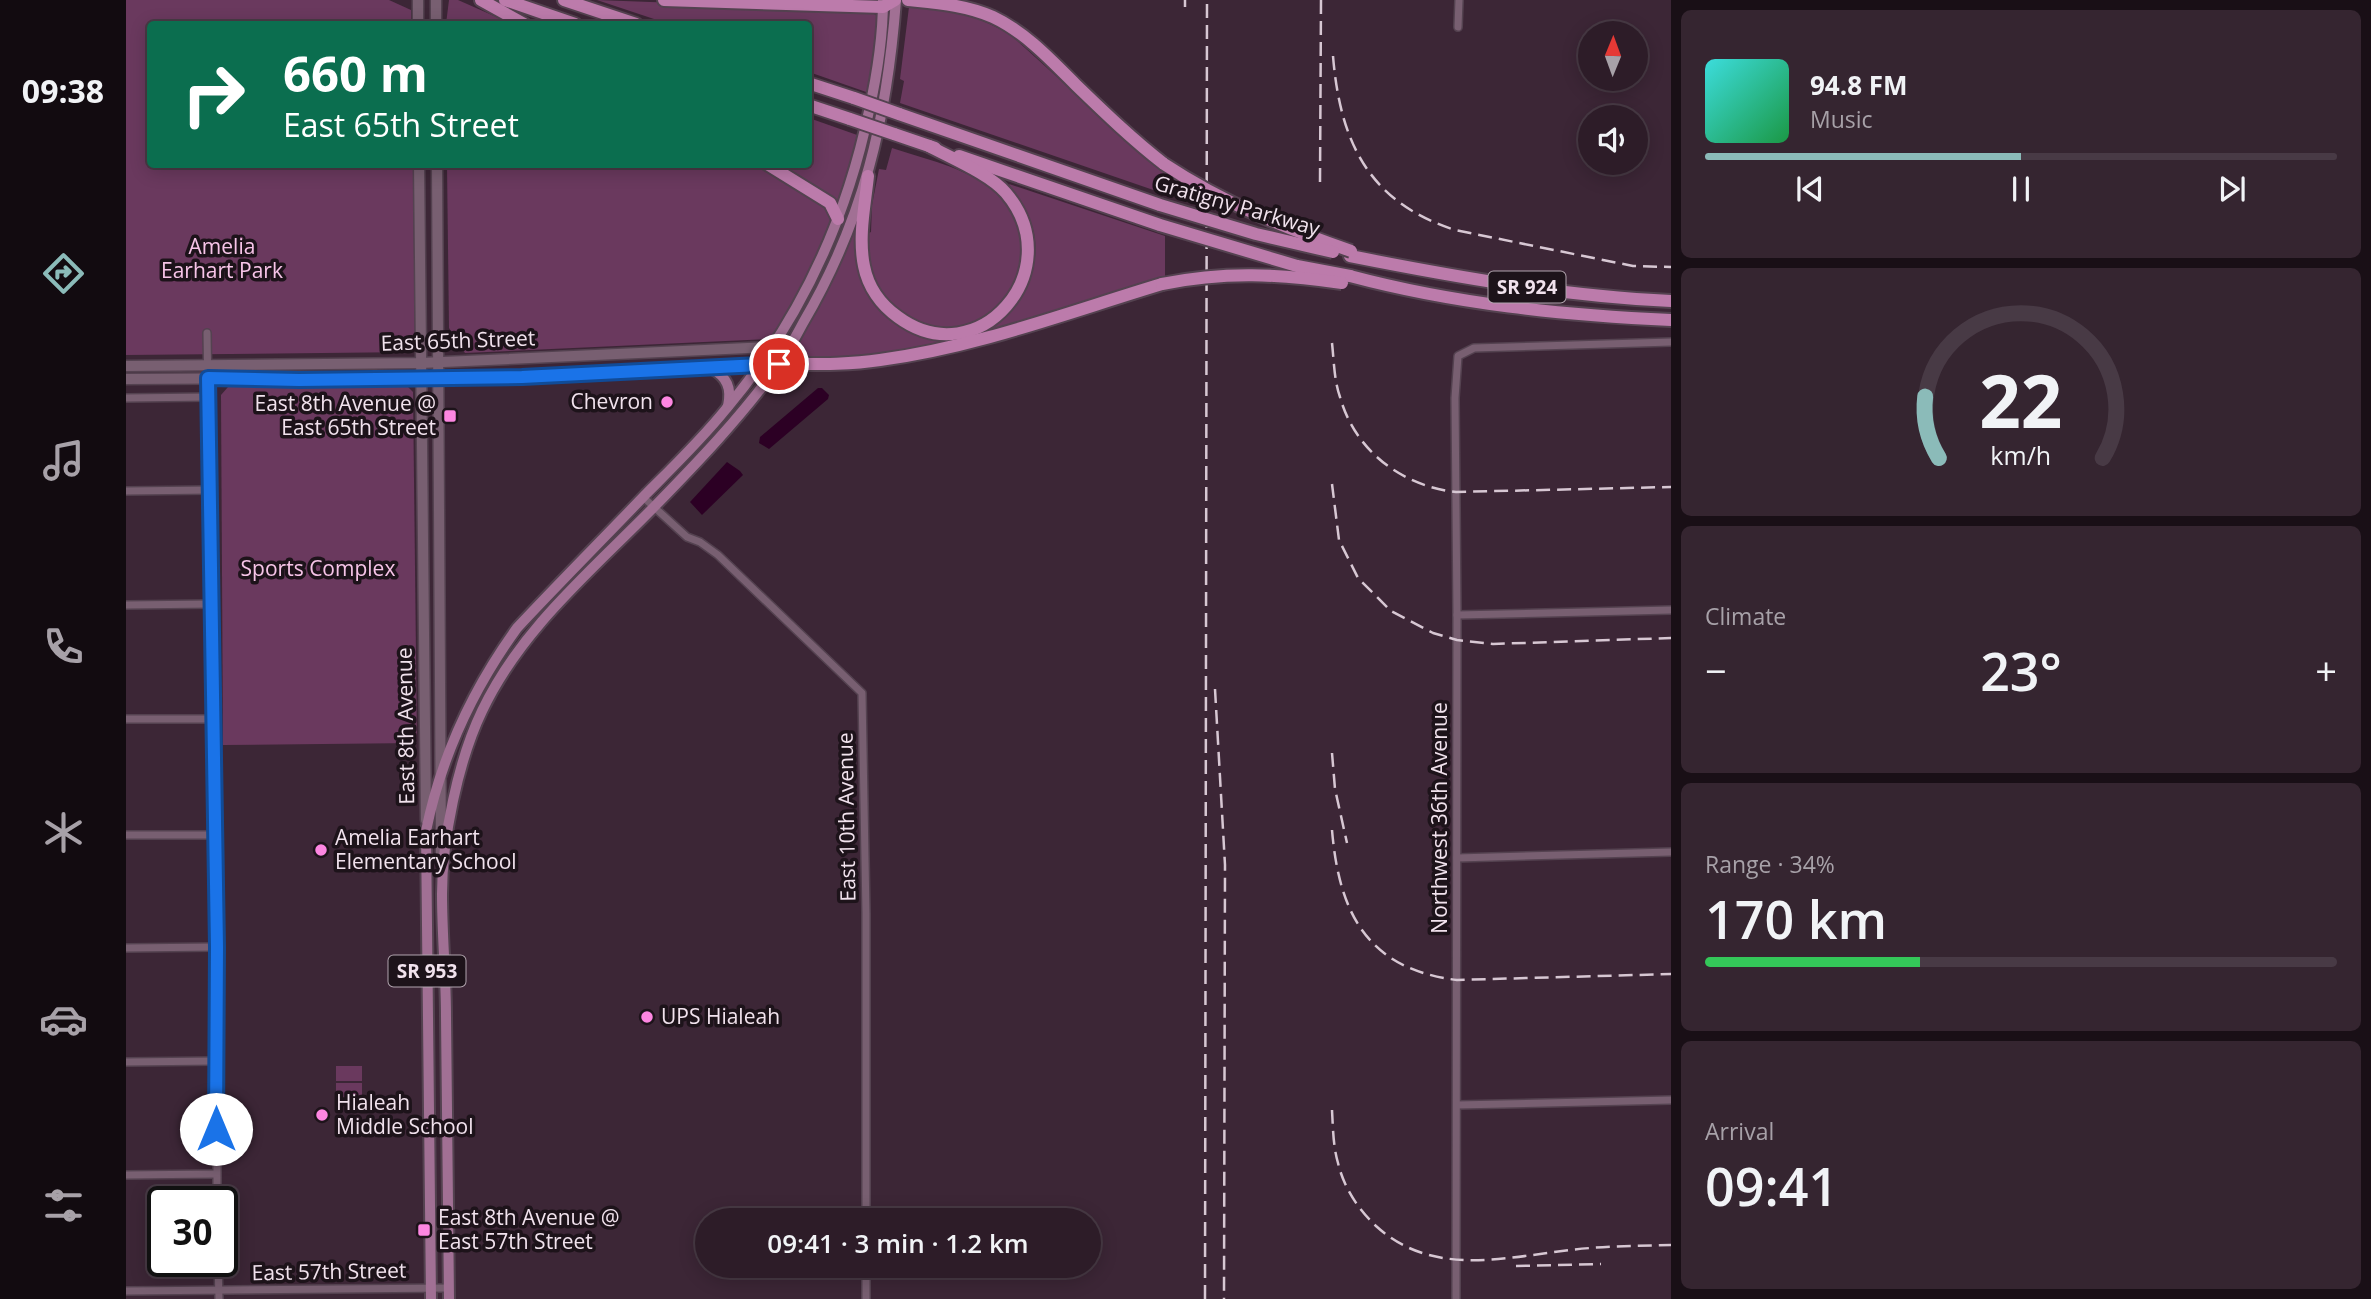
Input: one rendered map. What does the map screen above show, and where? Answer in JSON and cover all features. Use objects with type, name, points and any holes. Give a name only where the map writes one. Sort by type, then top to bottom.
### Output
[{"type":"highway","points":[[481,0],[519,21]]},
{"type":"highway","points":[[505,0],[566,21]]},
{"type":"highway","points":[[564,0],[627,21]]},
{"type":"highway","points":[[664,0],[793,4],[883,3],[896,0]]},
{"type":"highway","points":[[793,4],[811,0]]},
{"type":"highway","points":[[908,0],[966,8],[1009,26],[1045,54],[1130,138],[1164,164],[1229,203],[1351,253]]},
{"type":"highway","name":"Gratigny Parkway","points":[[812,84],[1160,205],[1256,234],[1351,253]]},
{"type":"highway","name":"Gratigny Parkway","points":[[812,106],[1160,225],[1350,280],[1536,311],[1671,320]]},
{"type":"highway","points":[[868,176],[862,241],[863,264],[869,284],[885,308],[904,322],[925,331],[948,334],[979,326],[1004,309],[1015,296],[1024,275],[1029,251],[1026,231],[1017,208],[1003,191],[929,146]]},
{"type":"highway","points":[[773,168],[830,203],[838,219]]},
{"type":"highway","name":"SR 924","points":[[1351,253],[1384,263],[1550,291],[1671,301]]},
{"type":"highway","points":[[779,364],[879,360],[961,344],[1162,284],[1202,276],[1280,275],[1350,280]]},
{"type":"main road","points":[[418,0],[418,21]]},
{"type":"main road","points":[[436,0],[436,21]]},
{"type":"main road","points":[[442,890],[456,788],[468,745],[499,678],[519,647],[540,622],[725,431],[779,364],[834,265],[852,224],[868,176],[887,95],[896,0]]},
{"type":"main road","points":[[426,831],[439,780],[468,707],[497,655],[525,619],[727,408],[773,346],[808,287],[852,184],[879,55],[883,3]]},
{"type":"main road","name":"SR 953","points":[[419,168],[421,363]]},
{"type":"main road","name":"SR 953","points":[[438,168],[439,379]]},
{"type":"main road","name":"East 65th Street","points":[[126,366],[439,363],[790,346]]},
{"type":"main road","name":"East 8th Avenue","points":[[421,363],[430,1293]]},
{"type":"main road","name":"East 65th Street","points":[[126,379],[439,379],[779,364]]},
{"type":"main road","points":[[711,368],[720,373],[727,382],[730,393],[727,408]]},
{"type":"main road","name":"East 8th Avenue","points":[[439,379],[439,780],[449,1293]]},
{"type":"main road","points":[[423,551],[441,551]]},
{"type":"main road","points":[[427,941],[443,941]]},
{"type":"main road","points":[[429,1112],[447,1111]]},
{"type":"street","points":[[1458,0],[1458,27]]},
{"type":"street","points":[[207,333],[217,947],[216,1186]]},
{"type":"street","name":"Northwest 36th Avenue","points":[[1456,1299],[1455,398],[1458,356],[1475,348],[1671,342]]},
{"type":"street","points":[[126,398],[209,397]]},
{"type":"street","points":[[126,491],[210,490]]},
{"type":"street","name":"East 10th Avenue","points":[[643,498],[687,537],[700,542],[718,555],[862,693],[866,922],[866,1208]]},
{"type":"street","points":[[126,605],[212,604]]},
{"type":"street","points":[[1457,615],[1671,610]]},
{"type":"street","points":[[126,719],[212,719]]},
{"type":"street","points":[[126,835],[215,835]]},
{"type":"street","points":[[1457,858],[1671,852]]},
{"type":"street","points":[[126,948],[217,947]]},
{"type":"street","points":[[126,1062],[216,1061]]},
{"type":"street","points":[[1457,1105],[1671,1100]]},
{"type":"street","points":[[126,1175],[216,1174]]},
{"type":"street","points":[[218,1277],[219,1295]]},
{"type":"street","points":[[866,1278],[866,1299]]},
{"type":"street","name":"East 57th Street","points":[[126,1291],[219,1295],[449,1293]]},
{"type":"green space","name":"Amelia Earhart Park","points":[[126,0],[389,0],[411,10],[411,21],[147,21],[147,168],[413,168],[415,352],[126,355]]},
{"type":"green space","points":[[449,0],[458,0],[505,21],[446,21]]},
{"type":"green space","points":[[597,0],[868,10],[877,16],[869,93],[812,73],[812,21],[660,21]]},
{"type":"green space","points":[[909,7],[962,14],[1012,36],[1122,136],[1168,169],[1165,194],[900,103],[904,81],[900,79]]},
{"type":"green space","points":[[812,119],[860,136],[839,204],[781,168],[812,168]]},
{"type":"green space","points":[[892,148],[968,174],[1001,197],[1016,220],[1022,255],[1018,277],[1008,295],[993,310],[975,321],[955,327],[933,326],[911,319],[889,304],[875,285],[865,235],[871,232],[872,205],[879,169],[886,170]]},
{"type":"green space","points":[[447,168],[765,168],[828,206],[832,220],[796,301],[770,339],[465,353],[449,328]]},
{"type":"green space","points":[[1009,184],[1165,236],[1165,278],[986,332],[1021,296],[1034,266],[1036,251],[1029,217]]},
{"type":"green space","points":[[857,220],[858,248],[896,322],[917,334],[945,339],[946,342],[843,359],[805,357],[794,351],[832,279]]},
{"type":"green space","name":"Sports Complex","points":[[407,386],[413,392],[417,743],[223,745],[221,395],[228,387]]},
{"type":"green space","points":[[336,1066],[362,1066],[362,1081],[336,1081]]},
{"type":"green space","points":[[336,1083],[362,1083],[362,1098],[336,1097]]},
{"type":"shaded area","points":[[818,388],[822,388],[829,395],[828,399],[769,449],[759,443],[760,437]]},
{"type":"shaded area","points":[[727,462],[743,475],[702,515],[690,502]]},
{"type":"railway","points":[[1185,0],[1185,7]]},
{"type":"railway","points":[[1205,1299],[1207,0]]},
{"type":"railway","points":[[1320,182],[1321,0]]},
{"type":"railway","points":[[1333,56],[1343,115],[1352,141],[1364,164],[1380,185],[1400,203],[1425,218],[1455,230],[1633,266],[1671,267]]},
{"type":"railway","points":[[1332,343],[1338,391],[1357,434],[1383,462],[1417,482],[1456,492],[1671,487]]},
{"type":"railway","points":[[1332,484],[1339,540],[1358,578],[1391,611],[1433,633],[1457,640],[1493,644],[1671,638]]},
{"type":"railway","points":[[1215,689],[1225,865],[1224,1299]]},
{"type":"railway","points":[[1332,753],[1335,789],[1347,843]]},
{"type":"railway","points":[[1332,830],[1342,887],[1351,911],[1363,932],[1380,950],[1400,964],[1426,974],[1457,980],[1671,974]]},
{"type":"railway","points":[[1332,1110],[1336,1157],[1352,1198],[1376,1226],[1398,1242],[1420,1252],[1468,1260],[1595,1248],[1671,1245]]},
{"type":"railway","points":[[1516,1266],[1601,1264]]},
{"type":"place","name":"Chevron","points":[[667,402]]},
{"type":"place","name":"East 8th Avenue @ East 65th Street","points":[[450,416]]},
{"type":"place","name":"Amelia Earhart Elementary School","points":[[321,850]]},
{"type":"place","name":"UPS Hialeah","points":[[647,1017]]},
{"type":"place","name":"Hialeah Middle School","points":[[322,1115]]},
{"type":"place","name":"East 8th Avenue @ East 57th Street","points":[[424,1230]]},
{"type":"route","points":[[216,1129],[217,947],[208,378],[450,379],[779,364]]}]
